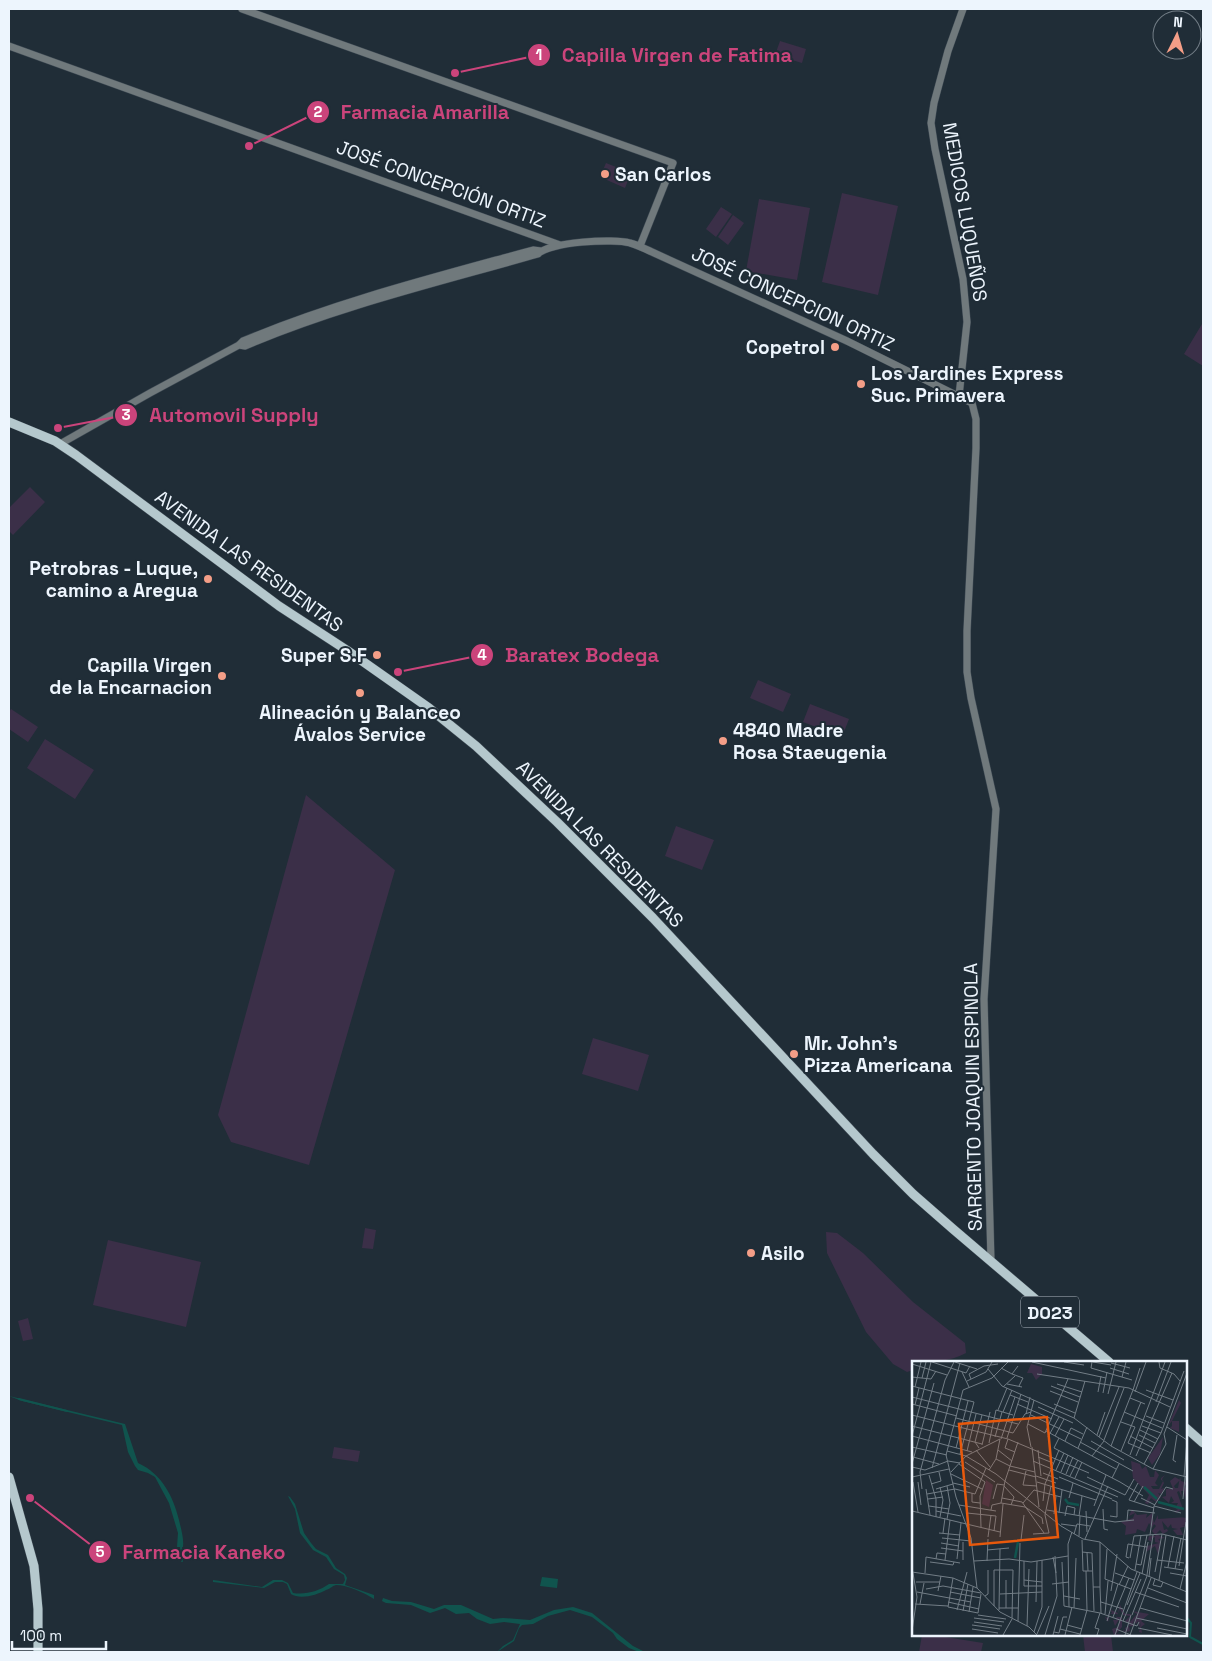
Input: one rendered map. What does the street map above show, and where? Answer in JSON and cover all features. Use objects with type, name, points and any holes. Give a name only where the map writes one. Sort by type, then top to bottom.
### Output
[{"type":"main road","name":"AVENIDA LAS RESIDENTAS","points":[[9,422],[60,444],[76,454],[278,606],[356,656],[429,708],[470,741],[557,822],[635,899],[873,1154],[913,1194],[1108,1361]]},
{"type":"main road","points":[[1187,1429],[1203,1443]]},
{"type":"main road","points":[[9,1477],[34,1566],[38,1609],[38,1652]]},
{"type":"street","points":[[242,9],[673,163],[640,246]]},
{"type":"street","name":"MEDICOS LUQUEÑOS","points":[[959,396],[966,341],[966,301],[935,149],[932,123],[934,103],[948,51],[963,9]]},
{"type":"street","name":"JOSÉ CONCEPCIÓN ORTIZ","points":[[9,46],[560,245],[615,241],[630,242],[640,246]]},
{"type":"street","points":[[60,444],[167,383],[239,345],[245,346],[297,326],[401,293],[534,255],[560,245]]},
{"type":"street","name":"JOSÉ CONCEPCION ORTIZ","points":[[640,246],[968,399]]},
{"type":"street","name":"SARGENTO JOAQUIN ESPINOLA","points":[[968,399],[974,408],[976,448],[967,632],[967,672],[996,809],[984,997],[991,1261]]},
{"type":"shaded area","points":[[780,41],[806,49],[802,63],[775,55]]},
{"type":"shaded area","points":[[606,163],[631,173],[625,188],[600,177]]},
{"type":"shaded area","points":[[842,193],[898,206],[878,295],[822,282]]},
{"type":"shaded area","points":[[759,199],[810,208],[797,280],[746,271]]},
{"type":"shaded area","points":[[721,207],[732,214],[716,237],[706,229]]},
{"type":"shaded area","points":[[733,215],[744,223],[728,245],[718,237]]},
{"type":"shaded area","points":[[1203,325],[1203,366],[1184,354]]},
{"type":"shaded area","points":[[30,487],[45,502],[13,535],[9,531],[9,508]]},
{"type":"shaded area","points":[[758,680],[791,694],[783,712],[750,698]]},
{"type":"shaded area","points":[[810,704],[849,719],[842,737],[803,722]]},
{"type":"shaded area","points":[[11,709],[38,727],[28,742],[9,729],[9,712]]},
{"type":"shaded area","points":[[45,739],[94,770],[75,799],[27,768]]},
{"type":"shaded area","points":[[306,795],[395,870],[309,1165],[231,1142],[218,1115]]},
{"type":"shaded area","points":[[676,826],[714,840],[702,870],[665,856]]},
{"type":"shaded area","points":[[593,1038],[649,1055],[638,1091],[582,1074]]},
{"type":"shaded area","points":[[365,1228],[376,1230],[373,1249],[362,1248]]},
{"type":"shaded area","points":[[826,1232],[837,1233],[863,1253],[913,1302],[965,1343],[966,1353],[940,1361],[912,1361],[912,1370],[907,1372],[893,1364],[866,1332],[827,1253]]},
{"type":"shaded area","points":[[108,1240],[201,1262],[186,1327],[93,1305]]},
{"type":"shaded area","points":[[28,1318],[33,1339],[23,1341],[18,1321]]},
{"type":"shaded area","points":[[9,1396],[125,1424],[138,1463],[154,1473],[170,1494],[179,1520],[183,1547],[177,1547],[178,1533],[169,1503],[155,1477],[138,1470],[135,1466],[128,1452],[122,1425],[22,1401]]},
{"type":"shaded area","points":[[334,1447],[360,1451],[358,1462],[332,1458]]},
{"type":"shaded area","points":[[288,1496],[295,1504],[304,1533],[316,1549],[328,1555],[336,1568],[345,1574],[347,1578],[345,1585],[374,1595],[374,1599],[366,1594],[340,1585],[335,1585],[313,1595],[299,1597],[291,1594],[287,1584],[283,1582],[275,1582],[264,1588],[213,1582],[213,1580],[262,1587],[273,1580],[282,1580],[288,1583],[293,1593],[312,1592],[329,1584],[343,1584],[345,1580],[344,1575],[334,1569],[326,1557],[313,1550],[300,1533],[295,1509]]},
{"type":"shaded area","points":[[542,1577],[558,1579],[557,1588],[540,1586]]},
{"type":"shaded area","points":[[383,1598],[392,1601],[411,1602],[434,1609],[444,1605],[461,1605],[493,1619],[530,1620],[554,1610],[573,1607],[592,1613],[633,1646],[645,1652],[629,1648],[592,1617],[570,1610],[548,1616],[533,1624],[522,1625],[514,1641],[497,1652],[513,1640],[520,1624],[504,1622],[490,1624],[477,1619],[469,1613],[456,1614],[445,1608],[430,1613],[411,1605],[386,1603],[382,1601]]},
{"type":"shaded area","points":[[922,1636],[939,1636],[983,1643],[981,1652],[919,1652]]},
{"type":"shaded area","points":[[1083,1636],[1111,1636],[1113,1652],[1085,1652]]},
{"type":"waterway","points":[[19,1399],[67,1411]]},
{"type":"waterway","points":[[181,1546],[182,1561]]},
{"type":"waterway","points":[[1187,1618],[1191,1623],[1190,1637],[1203,1644]]},
{"type":"place","name":"Capilla Virgen de Fatima","points":[[455,73]]},
{"type":"place","name":"Farmacia Amarilla","points":[[249,146]]},
{"type":"place","name":"San Carlos","points":[[605,174]]},
{"type":"place","name":"Copetrol","points":[[835,347]]},
{"type":"place","name":"Los Jardines Express Suc. Primavera","points":[[861,384]]},
{"type":"place","name":"Automovil Supply","points":[[58,428]]},
{"type":"place","name":"Petrobras - Luque, camino a Aregua","points":[[208,579]]},
{"type":"place","name":"Super S.F","points":[[377,655]]},
{"type":"place","name":"Baratex Bodega","points":[[398,672]]},
{"type":"place","name":"Capilla Virgen de la Encarnacion","points":[[222,676]]},
{"type":"place","name":"Alineación y Balanceo Ávalos Service","points":[[360,693]]},
{"type":"place","name":"4840 Madre Rosa Staeugenia","points":[[723,741]]},
{"type":"place","name":"Mr. John's Pizza Americana","points":[[794,1054]]},
{"type":"place","name":"Asilo","points":[[751,1253]]},
{"type":"place","name":"Farmacia Kaneko","points":[[30,1498]]}]
